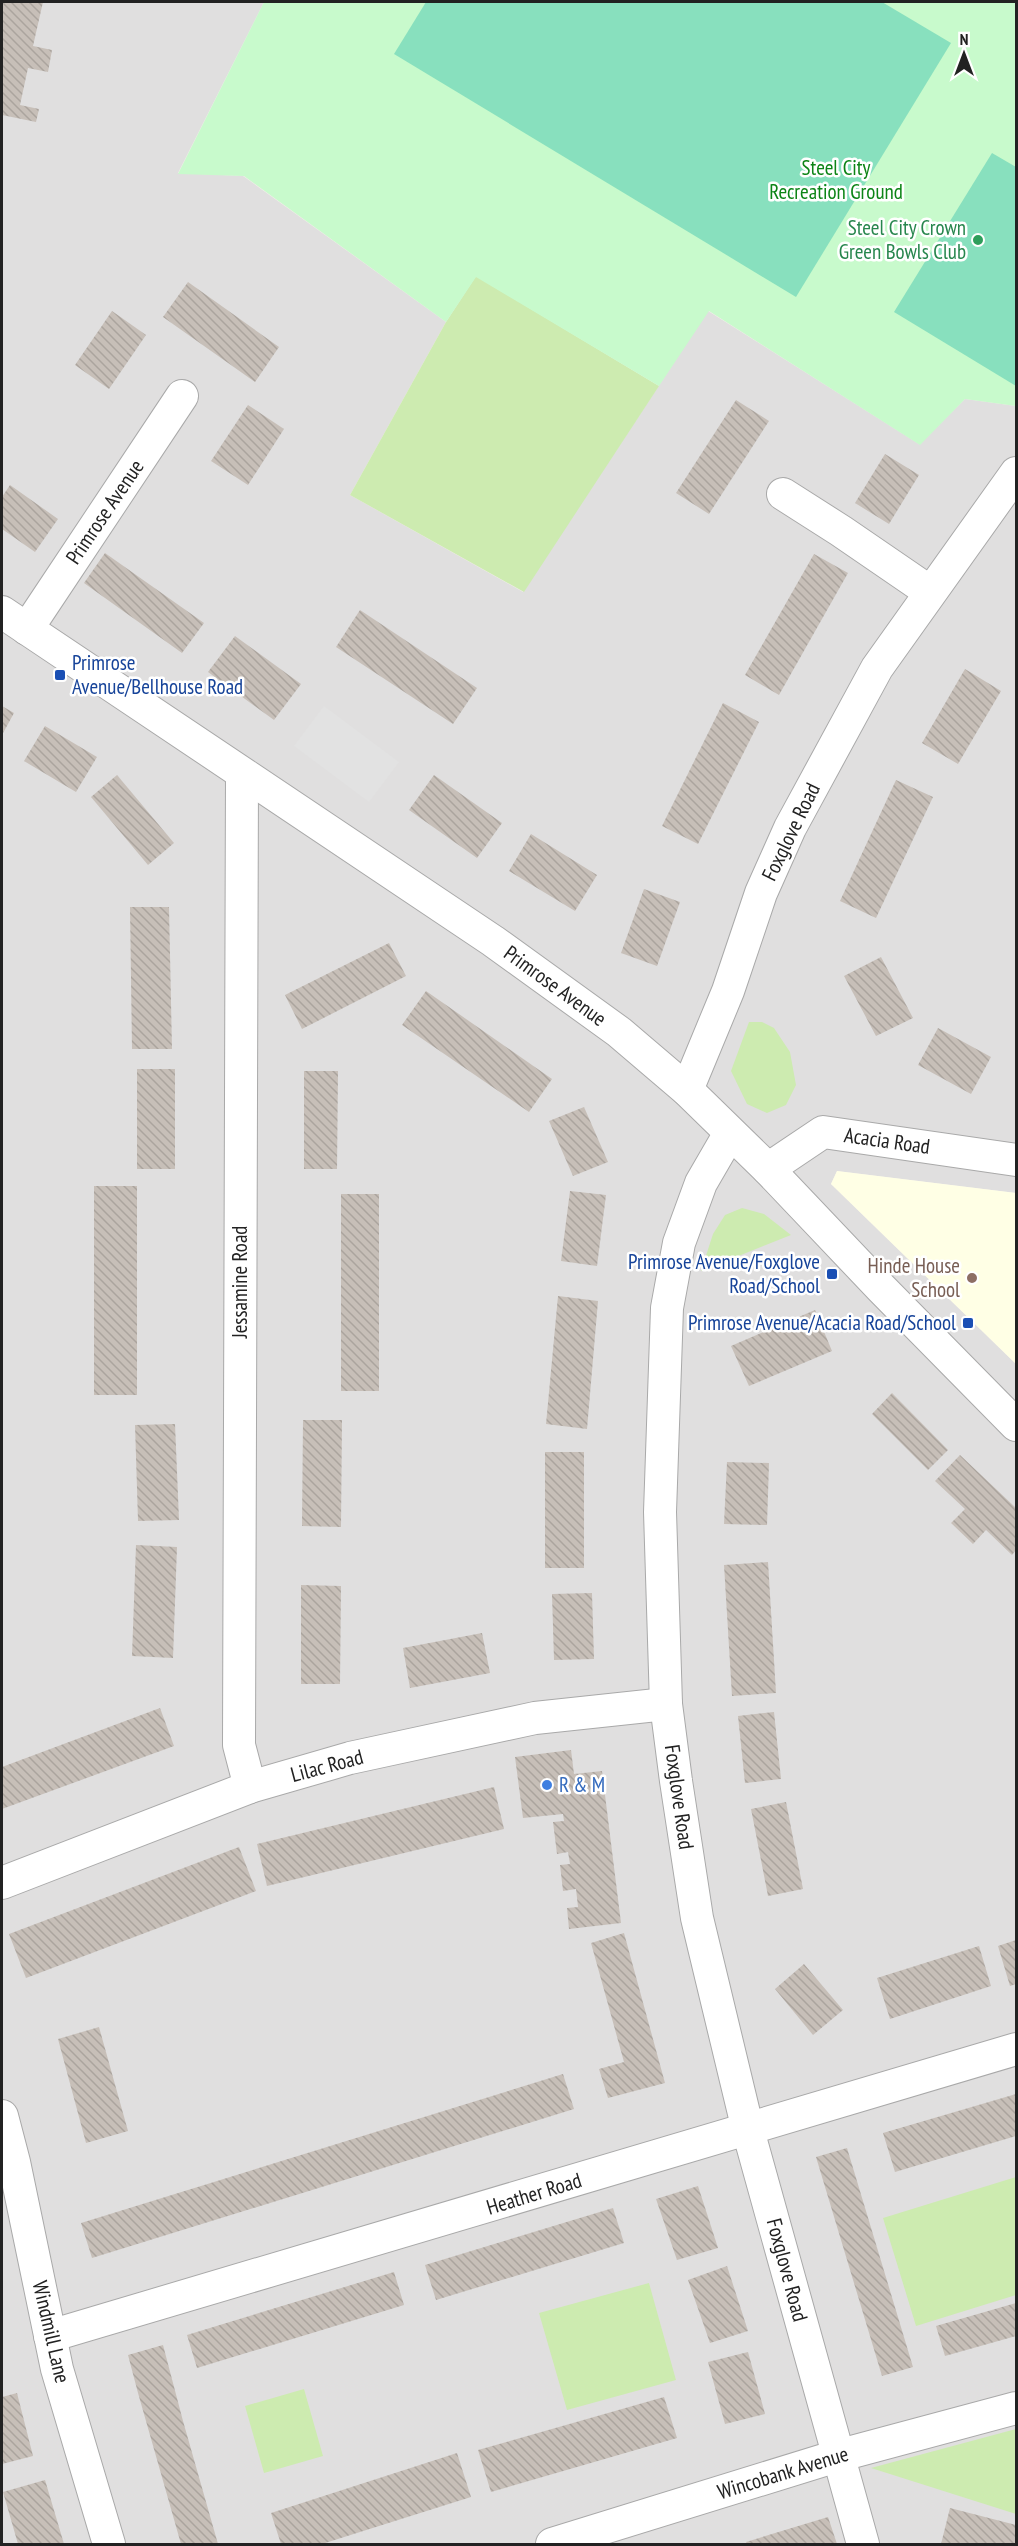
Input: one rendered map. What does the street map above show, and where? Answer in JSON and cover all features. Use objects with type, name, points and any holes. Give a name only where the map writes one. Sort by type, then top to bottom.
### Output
[{"type":"street","name":"Primrose Avenue","points":[[27,629],[182,396]]},
{"type":"street","name":"Foxglove Road","points":[[687,1090],[728,992],[761,893],[790,828],[877,668],[1017,473]]},
{"type":"street","points":[[783,494],[930,592]]},
{"type":"street","name":"Primrose Avenue","points":[[2,612],[242,775],[493,941],[619,1032],[687,1090],[768,1168],[1017,1425]]},
{"type":"street","name":"Jessamine Road","points":[[242,775],[239,1745],[250,1787]]},
{"type":"street","name":"Acacia Road","points":[[768,1168],[823,1132],[1017,1160]]},
{"type":"street","name":"Foxglove Road","points":[[730,1133],[701,1183],[679,1243],[667,1308],[660,1512],[666,1704],[697,1917],[748,2130],[863,2544]]},
{"type":"street","name":"Lilac Road","points":[[2,1883],[250,1787],[350,1758],[535,1718],[666,1704]]},
{"type":"street","name":"Heather Road","points":[[51,2336],[1017,2049]]},
{"type":"street","name":"Windmill Lane","points":[[2,2116],[14,2162],[57,2369],[109,2544]]},
{"type":"street","name":"Wincobank Avenue","points":[[552,2544],[837,2456],[1017,2408]]},
{"type":"shaded area","points":[[2,2],[264,2],[178,173],[243,176],[446,322],[350,495],[523,592],[708,311],[919,444],[965,399],[1016,406],[1016,1193],[837,1171],[831,1184],[1016,1364],[1016,2544],[2,2544]]},
{"type":"shaded area","points":[[324,706],[399,762],[369,802],[294,746]]},
{"type":"shaded area","name":"Hinde House School","points":[[837,1171],[1016,1193],[1016,1364],[831,1184]]},
{"type":"green space","name":"Steel City Recreation Ground","points":[[264,2],[1016,2],[1016,406],[965,399],[920,445],[709,311],[659,386],[476,277],[446,322],[244,176],[178,174]]},
{"type":"green space","points":[[426,2],[882,2],[951,43],[796,297],[394,54]]},
{"type":"green space","name":"Steel City Crown Green Bowls Club","points":[[992,153],[1016,167],[1016,386],[894,312]]},
{"type":"green space","points":[[476,276],[659,386],[524,592],[350,495],[446,322]]},
{"type":"green space","points":[[749,1022],[762,1022],[774,1028],[790,1052],[796,1085],[786,1105],[767,1113],[747,1104],[731,1071]]},
{"type":"green space","points":[[742,1208],[764,1214],[791,1235],[701,1271],[713,1234],[725,1215]]},
{"type":"green space","points":[[1016,2177],[1016,2295],[916,2326],[883,2218]]},
{"type":"green space","points":[[649,2283],[676,2380],[567,2410],[539,2313]]},
{"type":"green space","points":[[304,2389],[323,2456],[264,2473],[245,2406]]},
{"type":"green space","points":[[1016,2429],[1016,2514],[871,2468]]},
{"type":"building","points":[[2,2],[43,2],[33,46],[52,50],[48,72],[28,68],[20,105],[39,109],[36,122],[2,115]]},
{"type":"building","points":[[188,282],[279,347],[255,382],[163,317]]},
{"type":"building","points":[[112,311],[146,335],[109,389],[75,365]]},
{"type":"building","points":[[736,400],[769,421],[709,514],[676,493]]},
{"type":"building","points":[[248,405],[284,429],[248,485],[211,461]]},
{"type":"building","points":[[885,454],[919,475],[889,524],[855,503]]},
{"type":"building","points":[[10,485],[58,519],[35,552],[2,529],[2,497]]},
{"type":"building","points":[[105,553],[204,623],[182,653],[84,583]]},
{"type":"building","points":[[814,554],[848,573],[779,695],[745,675]]},
{"type":"building","points":[[360,610],[477,688],[453,724],[336,647]]},
{"type":"building","points":[[235,636],[301,684],[274,720],[208,672]]},
{"type":"building","points":[[965,669],[1001,691],[958,764],[922,743]]},
{"type":"building","points":[[723,703],[759,722],[698,844],[662,826]]},
{"type":"building","points":[[2,706],[14,713],[2,735]]},
{"type":"building","points":[[45,726],[97,757],[76,792],[24,761]]},
{"type":"building","points":[[117,775],[174,843],[148,865],[91,797]]},
{"type":"building","points":[[434,775],[502,823],[477,858],[409,810]]},
{"type":"building","points":[[896,780],[933,797],[876,918],[840,901]]},
{"type":"building","points":[[531,834],[597,875],[575,911],[509,871]]},
{"type":"building","points":[[644,889],[680,902],[657,966],[621,953]]},
{"type":"building","points":[[130,907],[169,907],[172,1049],[132,1049]]},
{"type":"building","points":[[389,943],[406,976],[302,1029],[285,995]]},
{"type":"building","points":[[881,957],[913,1018],[876,1036],[844,976]]},
{"type":"building","points":[[426,991],[552,1079],[529,1112],[402,1025]]},
{"type":"building","points":[[938,1028],[991,1057],[971,1094],[918,1065]]},
{"type":"building","points":[[137,1069],[175,1069],[175,1169],[137,1169]]},
{"type":"building","points":[[304,1071],[338,1071],[337,1169],[304,1169]]},
{"type":"building","points":[[584,1107],[608,1162],[573,1176],[549,1121]]},
{"type":"building","points":[[94,1186],[137,1186],[137,1395],[94,1395]]},
{"type":"building","points":[[570,1191],[606,1195],[597,1266],[561,1261]]},
{"type":"building","points":[[341,1194],[379,1194],[379,1391],[341,1391]]},
{"type":"building","points":[[558,1296],[598,1301],[587,1429],[546,1424]]},
{"type":"building","points":[[815,1310],[832,1351],[749,1386],[731,1346]]},
{"type":"building","points":[[892,1393],[948,1450],[928,1470],[872,1414]]},
{"type":"building","points":[[303,1420],[342,1420],[341,1527],[302,1526]]},
{"type":"building","points":[[175,1424],[179,1520],[138,1521],[135,1425]]},
{"type":"building","points":[[545,1452],[584,1452],[584,1568],[545,1568]]},
{"type":"building","points":[[960,1455],[1016,1508],[1016,1550],[1012,1555],[986,1530],[973,1544],[951,1523],[965,1509],[935,1481]]},
{"type":"building","points":[[727,1462],[769,1463],[767,1525],[724,1524]]},
{"type":"building","points":[[136,1545],[177,1547],[173,1658],[132,1656]]},
{"type":"building","points":[[768,1562],[776,1693],[732,1696],[724,1565]]},
{"type":"building","points":[[301,1585],[341,1586],[340,1684],[301,1684]]},
{"type":"building","points":[[592,1593],[594,1659],[554,1660],[552,1594]]},
{"type":"building","points":[[482,1633],[490,1673],[410,1688],[403,1648]]},
{"type":"building","points":[[160,1708],[174,1746],[2,1809],[2,1767]]},
{"type":"building","points":[[774,1712],[781,1779],[745,1783],[738,1716]]},
{"type":"building","points":[[571,1750],[574,1774],[602,1771],[621,1923],[569,1929],[567,1908],[578,1907],[576,1889],[563,1891],[560,1865],[570,1864],[568,1852],[557,1854],[553,1822],[564,1821],[563,1814],[523,1818],[515,1757]]},
{"type":"building","points":[[494,1787],[504,1829],[267,1886],[257,1844]]},
{"type":"building","points":[[786,1802],[803,1889],[768,1896],[751,1809]]},
{"type":"building","points":[[239,1847],[256,1891],[26,1978],[9,1934]]},
{"type":"building","points":[[624,1933],[665,2083],[608,2098],[599,2069],[624,2062],[591,1943]]},
{"type":"building","points":[[1016,1940],[1016,1984],[1010,1986],[998,1946]]},
{"type":"building","points":[[979,1946],[991,1986],[890,2019],[877,1978]]},
{"type":"building","points":[[804,1964],[843,2010],[813,2035],[775,1989]]},
{"type":"building","points":[[99,2027],[128,2131],[86,2143],[58,2039]]},
{"type":"building","points":[[563,2074],[574,2109],[92,2258],[81,2223]]},
{"type":"building","points":[[1016,2094],[1016,2136],[895,2172],[883,2133]]},
{"type":"building","points":[[847,2148],[913,2367],[882,2376],[816,2157]]},
{"type":"building","points":[[698,2186],[718,2248],[677,2260],[656,2199]]},
{"type":"building","points":[[613,2208],[624,2243],[436,2300],[425,2265]]},
{"type":"building","points":[[727,2266],[748,2331],[710,2343],[688,2280]]},
{"type":"building","points":[[394,2272],[404,2305],[197,2368],[187,2335]]},
{"type":"building","points":[[1016,2303],[1016,2336],[945,2356],[936,2326]]},
{"type":"building","points":[[163,2345],[218,2544],[181,2544],[138,2393],[128,2355]]},
{"type":"building","points":[[748,2352],[765,2414],[725,2424],[708,2362]]},
{"type":"building","points":[[17,2393],[33,2456],[2,2464],[2,2397]]},
{"type":"building","points":[[664,2397],[677,2438],[491,2492],[478,2450]]},
{"type":"building","points":[[457,2453],[471,2497],[322,2544],[281,2544],[271,2513]]},
{"type":"building","points":[[45,2480],[64,2544],[18,2544],[3,2492]]},
{"type":"building","points":[[950,2508],[1016,2525],[1016,2544],[941,2544]]},
{"type":"building","points":[[828,2517],[837,2544],[747,2544],[746,2542]]},
{"type":"place","name":"Steel City Crown Green Bowls Club","points":[[978,240]]},
{"type":"place","name":"Primrose Avenue/Bellhouse Road","points":[[60,675]]},
{"type":"place","name":"Primrose Avenue/Foxglove Road/School","points":[[832,1274]]},
{"type":"place","name":"Hinde House School","points":[[972,1278]]},
{"type":"place","name":"Primrose Avenue/Acacia Road/School","points":[[968,1323]]},
{"type":"place","name":"R & M","points":[[547,1785]]}]
